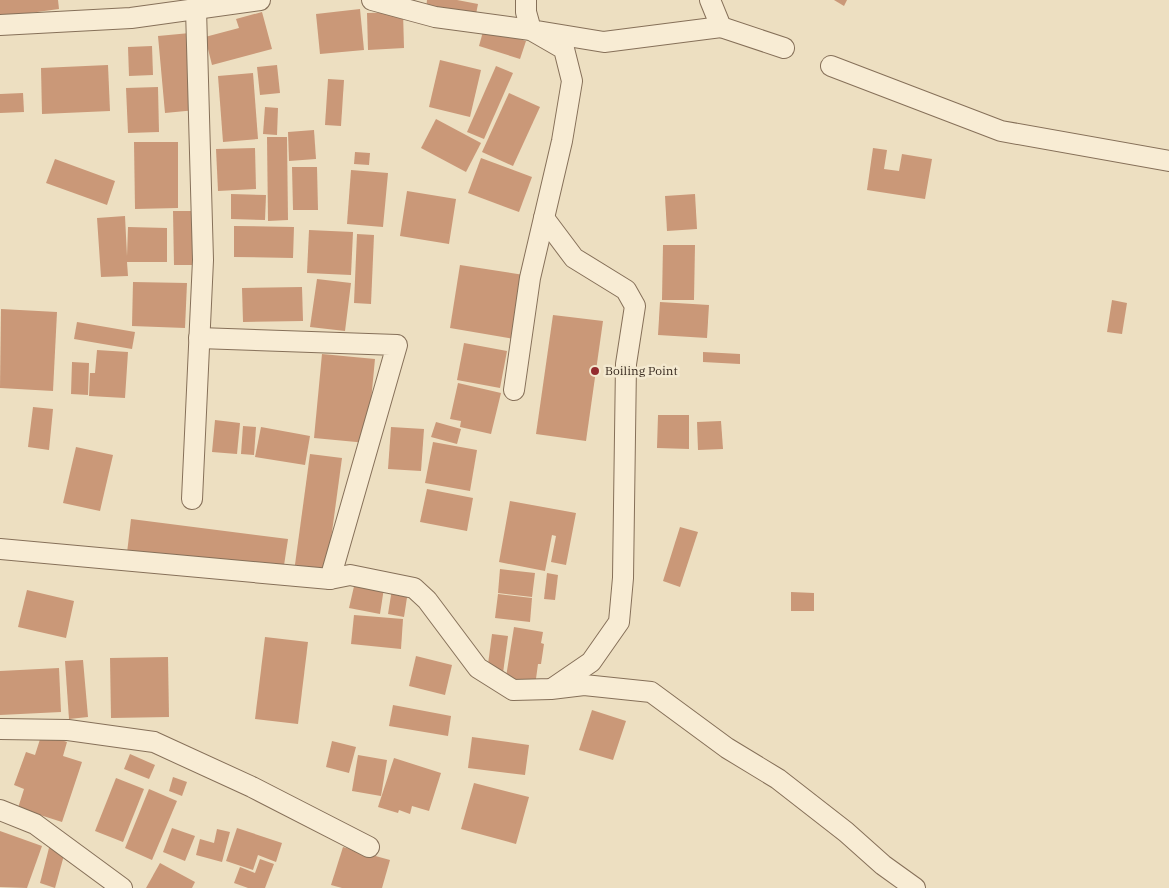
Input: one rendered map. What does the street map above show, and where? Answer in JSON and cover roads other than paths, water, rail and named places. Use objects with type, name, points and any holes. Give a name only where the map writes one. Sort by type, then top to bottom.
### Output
[{"type":"street","points":[[0,25],[131,18],[260,0]]},
{"type":"street","points":[[372,0],[435,17],[604,42],[721,27],[784,48]]},
{"type":"street","points":[[514,390],[530,278],[562,141],[572,81],[564,49],[531,30],[526,12],[526,0]]},
{"type":"street","points":[[710,0],[721,27]]},
{"type":"street","points":[[192,499],[203,260],[196,9]]},
{"type":"street","points":[[831,66],[1001,131],[1169,161]]},
{"type":"street","points":[[544,218],[574,258],[626,290],[634,306],[626,364],[623,578],[619,622],[591,662],[551,689]]},
{"type":"street","points":[[199,338],[397,345],[330,579]]},
{"type":"street","points":[[0,549],[330,579],[350,575],[414,588],[427,600],[478,668],[513,690],[584,686],[652,692],[727,748],[778,779],[846,832],[883,865],[915,888]]},
{"type":"street","points":[[0,729],[68,730],[154,742],[252,787],[370,847]]},
{"type":"street","points":[[0,810],[35,824],[122,888]]},
{"type":"place","name":"Boiling Point","points":[[595,371]]}]
